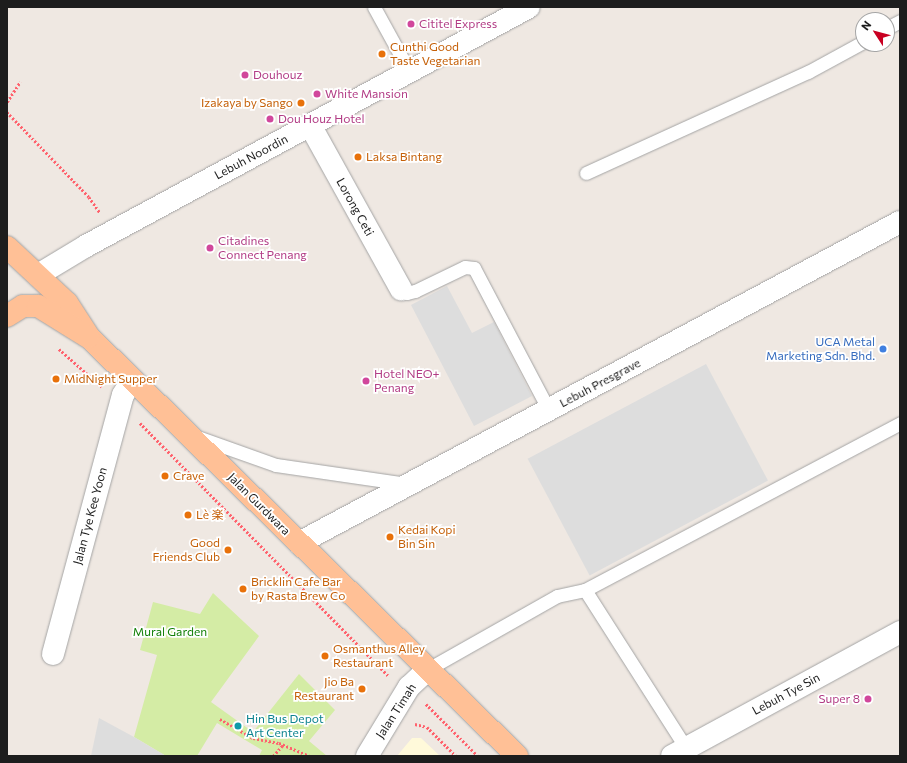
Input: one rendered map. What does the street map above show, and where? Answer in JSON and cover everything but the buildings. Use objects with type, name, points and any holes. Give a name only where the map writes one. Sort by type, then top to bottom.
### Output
[{"type":"main road","name":"Jalan Gurdwara","points":[[7,247],[67,303],[89,338],[188,433],[517,756]]},
{"type":"main road","points":[[7,316],[23,306],[38,306],[89,338]]},
{"type":"street","name":"Lebuh Noordin","points":[[38,275],[112,232],[529,7]]},
{"type":"street","name":"Lorong Ceti","points":[[310,125],[401,289]]},
{"type":"street","name":"Lebuh Presgrave","points":[[300,543],[900,222]]},
{"type":"street","name":"Jalan Tye Kee Yoon","points":[[53,654],[121,404],[132,380]]},
{"type":"street","name":"Lebuh Tye Sin","points":[[679,752],[900,632]]},
{"type":"street","name":"Jalan Timah","points":[[367,756],[405,692],[428,668]]},
{"type":"lane","points":[[374,7],[409,71]]},
{"type":"lane","points":[[586,173],[808,72],[855,46]]},
{"type":"lane","points":[[401,289],[407,293],[415,291],[465,267],[474,268],[549,410]]},
{"type":"lane","points":[[428,668],[557,596],[585,590],[900,422]]},
{"type":"lane","points":[[188,433],[276,465],[410,484]]},
{"type":"lane","points":[[585,590],[679,752]]},
{"type":"path","points":[[7,102],[20,82]]},
{"type":"path","points":[[7,112],[89,197],[112,232]]},
{"type":"path","points":[[57,347],[121,404],[405,692]]},
{"type":"path","points":[[220,719],[253,738],[283,745],[309,756]]},
{"type":"path","points":[[389,720],[427,727],[456,756]]},
{"type":"path","points":[[273,756],[283,745]]},
{"type":"shaded area","points":[[447,286],[472,333],[494,322],[532,396],[474,426],[411,305]]},
{"type":"shaded area","points":[[706,364],[768,481],[590,575],[528,459]]},
{"type":"shaded area","points":[[99,718],[134,737],[166,756],[91,756]]},
{"type":"shaded area","points":[[412,738],[421,738],[440,756],[397,756]]},
{"type":"green space","name":"Mural Garden","points":[[213,593],[259,636],[211,702],[253,732],[299,674],[335,710],[309,741],[327,756],[259,756],[262,750],[217,723],[197,756],[166,756],[134,737],[157,655],[140,650],[153,602],[200,614]]},
{"type":"place","name":"Cititel Express","points":[[411,24]]},
{"type":"place","name":"Cunthi Good Taste Vegetarian","points":[[382,54]]},
{"type":"place","name":"Douhouz","points":[[245,75]]},
{"type":"place","name":"White Mansion","points":[[317,94]]},
{"type":"place","name":"Izakaya by Sango","points":[[301,103]]},
{"type":"place","name":"Dou Houz Hotel","points":[[270,119]]},
{"type":"place","name":"Laksa Bintang","points":[[358,157]]},
{"type":"place","name":"Citadines Connect Penang","points":[[210,248]]},
{"type":"place","name":"UCA Metal Marketing Sdn. Bhd.","points":[[883,349]]},
{"type":"place","name":"MidNight Supper","points":[[56,379]]},
{"type":"place","name":"Hotel NEO+ Penang","points":[[366,381]]},
{"type":"place","name":"Crave","points":[[165,476]]},
{"type":"place","name":"Lè 楽","points":[[188,515]]},
{"type":"place","name":"Kedai Kopi Bin Sin","points":[[390,537]]},
{"type":"place","name":"Good Friends Club","points":[[228,550]]},
{"type":"place","name":"Bricklin Cafe Bar by Rasta Brew Co","points":[[243,589]]},
{"type":"place","name":"Osmanthus Alley Restaurant","points":[[325,656]]},
{"type":"place","name":"Jio Ba Restaurant","points":[[362,689]]},
{"type":"place","name":"Super 8","points":[[868,699]]},
{"type":"place","name":"Hin Bus Depot Art Center","points":[[238,726]]}]
